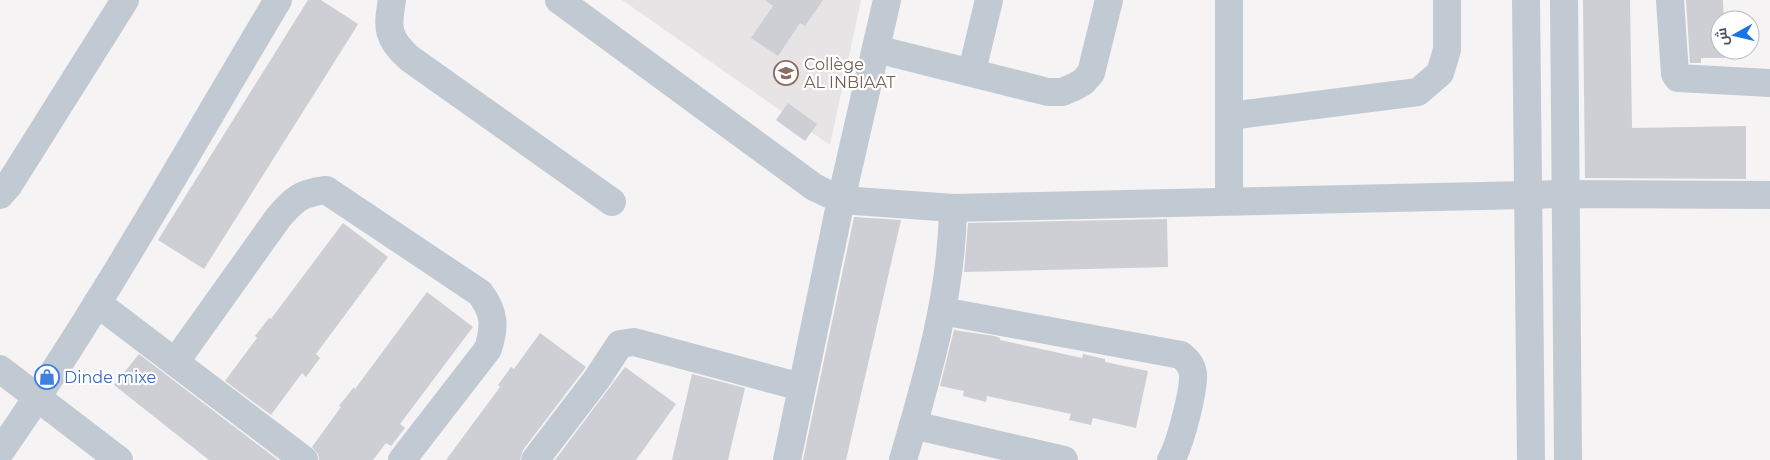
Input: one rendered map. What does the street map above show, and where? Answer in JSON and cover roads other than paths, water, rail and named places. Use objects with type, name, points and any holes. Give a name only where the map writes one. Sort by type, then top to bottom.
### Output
[{"type":"street","points":[[0,194],[8,186],[125,0]]},
{"type":"street","points":[[0,452],[38,397],[97,303],[278,0]]},
{"type":"street","points":[[392,0],[388,22],[391,36],[398,48],[409,58],[612,202]]},
{"type":"street","points":[[558,0],[814,187],[841,200],[953,208],[1566,194],[1770,195]]},
{"type":"street","points":[[787,460],[841,200],[887,0]]},
{"type":"street","points":[[972,71],[989,0]]},
{"type":"street","points":[[876,49],[972,71],[1048,92],[1062,92],[1083,82],[1091,73],[1109,0]]},
{"type":"street","points":[[1229,201],[1230,0]]},
{"type":"street","points":[[1229,116],[1418,92],[1440,74],[1447,50],[1447,0]]},
{"type":"street","points":[[1526,0],[1531,460]]},
{"type":"street","points":[[1564,0],[1568,460]]},
{"type":"street","points":[[1670,0],[1675,74],[1678,78],[1770,83]]},
{"type":"street","points":[[176,361],[288,206],[307,193],[326,190],[480,293],[489,306],[494,329],[488,349],[402,460]]},
{"type":"street","points":[[903,460],[942,311],[952,246],[953,208]]},
{"type":"street","points":[[97,303],[176,361],[304,460]]},
{"type":"street","points":[[942,311],[1181,355],[1189,362],[1193,372],[1192,388],[1179,440],[1171,460]]},
{"type":"street","points":[[535,460],[597,379],[620,344],[634,342],[801,387]]},
{"type":"street","points":[[0,369],[119,460]]},
{"type":"street","points":[[913,425],[1064,460]]},
{"type":"place","name":"Collège AL INBIAAT","points":[[786,73]]},
{"type":"place","name":"Dinde mixe","points":[[47,377]]}]
